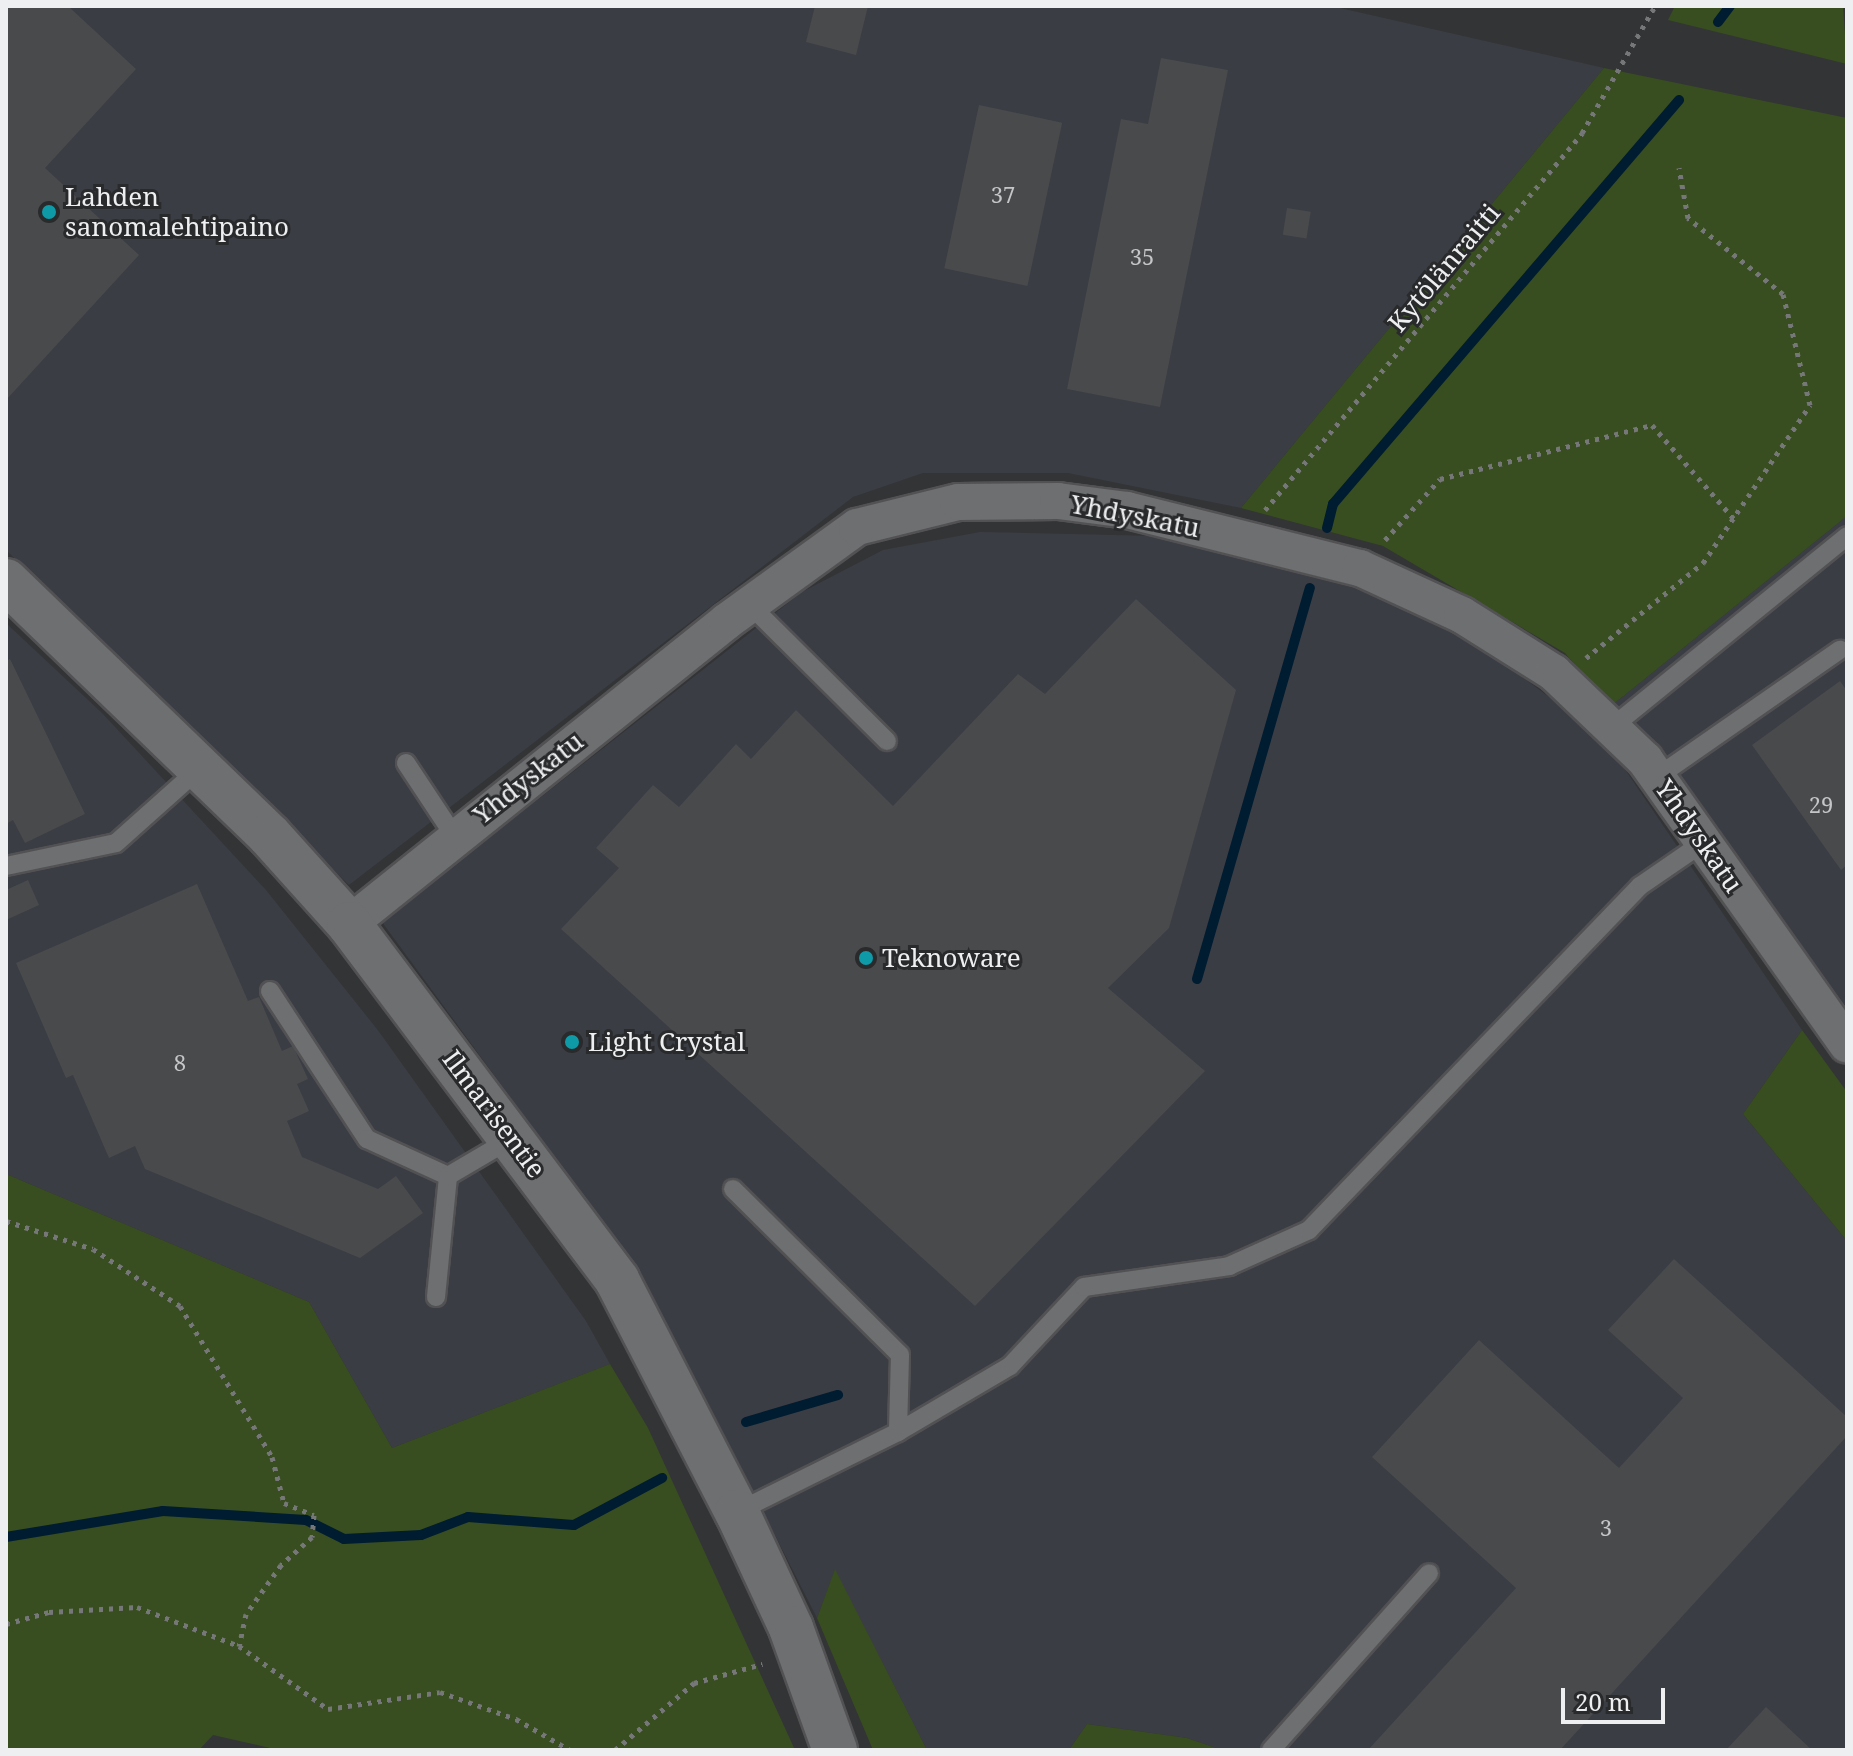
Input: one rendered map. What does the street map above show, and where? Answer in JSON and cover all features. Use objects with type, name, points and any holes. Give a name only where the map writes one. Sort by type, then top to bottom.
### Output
[{"type":"street","name":"Yhdyskatu","points":[[349,924],[750,605],[857,527],[958,502],[1072,503],[1127,510],[1360,568],[1462,615],[1561,679],[1657,777],[1847,1044]]},
{"type":"street","name":"Ilmarisentie","points":[[6,581],[200,768],[349,924],[617,1280],[737,1512],[791,1628],[835,1750]]},
{"type":"lane","points":[[1611,728],[1847,536]]},
{"type":"lane","points":[[750,605],[887,741]]},
{"type":"lane","points":[[1657,777],[1840,650]]},
{"type":"lane","points":[[406,763],[455,837]]},
{"type":"lane","points":[[6,866],[116,843],[200,768]]},
{"type":"lane","points":[[737,1512],[898,1432],[1010,1366],[1084,1287],[1229,1266],[1309,1230],[1640,886],[1704,842]]},
{"type":"lane","points":[[270,991],[367,1139],[448,1176]]},
{"type":"lane","points":[[448,1176],[513,1138]]},
{"type":"lane","points":[[436,1297],[448,1176]]},
{"type":"lane","points":[[733,1189],[900,1355],[898,1432]]},
{"type":"lane","points":[[1271,1750],[1429,1573]]},
{"type":"path","name":"Kytölänraitti","points":[[1241,538],[1582,133],[1655,6]]},
{"type":"path","points":[[1561,679],[1703,563],[1810,405],[1783,294],[1688,218],[1679,168]]},
{"type":"path","points":[[1360,568],[1440,479],[1652,425],[1734,519]]},
{"type":"path","points":[[6,1221],[93,1249],[180,1306],[272,1457],[284,1503],[314,1515],[312,1537],[281,1565],[246,1614],[239,1646]]},
{"type":"path","points":[[6,1624],[49,1612],[137,1607],[239,1646],[328,1709],[440,1692],[516,1719],[570,1750]]},
{"type":"path","points":[[615,1750],[694,1683],[770,1662]]},
{"type":"shaded area","points":[[6,6],[1331,6],[1604,68],[1241,508],[1068,473],[923,473],[853,497],[349,885],[6,550]]},
{"type":"shaded area","points":[[1847,516],[1847,1008],[1659,751],[1611,706]]},
{"type":"shaded area","points":[[980,532],[1156,536],[1326,576],[1465,634],[1569,712],[1622,765],[1802,1030],[1743,1114],[1847,1241],[1847,1750],[1222,1750],[1187,1738],[1087,1724],[1069,1750],[927,1750],[835,1570],[817,1618],[699,1385],[601,1221],[382,922],[802,592],[883,550]]},
{"type":"shaded area","points":[[6,623],[103,714],[266,890],[377,1029],[586,1321],[610,1364],[392,1448],[309,1302],[6,1174]]},
{"type":"green space","points":[[1675,6],[1843,6],[1847,64],[1668,20]]},
{"type":"green space","points":[[1604,68],[1847,118],[1847,516],[1611,706],[1565,653],[1383,546],[1241,508]]},
{"type":"green space","points":[[1802,1030],[1847,1092],[1847,1241],[1743,1114]]},
{"type":"green space","points":[[6,1174],[309,1302],[392,1448],[610,1364],[648,1428],[795,1750],[279,1750],[213,1735],[199,1750],[6,1750]]},
{"type":"green space","points":[[835,1569],[927,1750],[873,1750],[817,1618]]},
{"type":"green space","points":[[1087,1724],[1187,1738],[1222,1750],[1069,1750]]},
{"type":"building","name":"Lahden sanomalehtipaino","points":[[6,6],[68,6],[136,69],[45,168],[139,255],[6,400]]},
{"type":"building","points":[[815,6],[868,6],[856,55],[806,42]]},
{"type":"building","points":[[1161,58],[1228,70],[1160,407],[1067,389],[1121,119],[1148,124]]},
{"type":"building","points":[[979,105],[1062,123],[1027,286],[944,268]]},
{"type":"building","points":[[1287,208],[1311,212],[1306,238],[1283,235]]},
{"type":"building","name":"Teknoware","points":[[1136,599],[1236,690],[1169,928],[1108,988],[1205,1071],[975,1306],[561,929],[619,868],[596,848],[653,785],[679,807],[736,744],[751,759],[796,710],[893,806],[1018,674],[1045,694]]},
{"type":"building","points":[[10,659],[85,814],[25,843],[13,820],[6,824],[6,661]]},
{"type":"building","points":[[1840,681],[1847,691],[1847,865],[1841,870],[1752,745]]},
{"type":"building","points":[[28,880],[39,905],[6,920],[6,890]]},
{"type":"building","points":[[197,884],[248,1001],[259,997],[282,1051],[293,1046],[308,1079],[297,1084],[309,1111],[287,1121],[302,1157],[378,1189],[396,1176],[423,1213],[360,1258],[145,1169],[135,1146],[109,1158],[73,1075],[66,1078],[16,963]]},
{"type":"building","points":[[1674,1259],[1847,1417],[1847,1436],[1560,1750],[1368,1750],[1516,1588],[1372,1457],[1479,1340],[1619,1468],[1683,1398],[1608,1330]]},
{"type":"building","points":[[1766,1707],[1812,1750],[1726,1750]]},
{"type":"waterway","points":[[1718,22],[1730,6]]},
{"type":"waterway","points":[[1327,528],[1333,504],[1679,100]]},
{"type":"waterway","points":[[1197,979],[1310,588]]},
{"type":"waterway","points":[[746,1422],[838,1395]]},
{"type":"waterway","points":[[6,1537],[163,1511],[306,1520],[344,1539],[421,1535],[468,1517],[574,1525],[662,1478]]},
{"type":"place","name":"Lahden sanomalehtipaino","points":[[49,212]]},
{"type":"place","name":"Teknoware","points":[[866,958]]},
{"type":"place","name":"Light Crystal","points":[[572,1042]]}]
